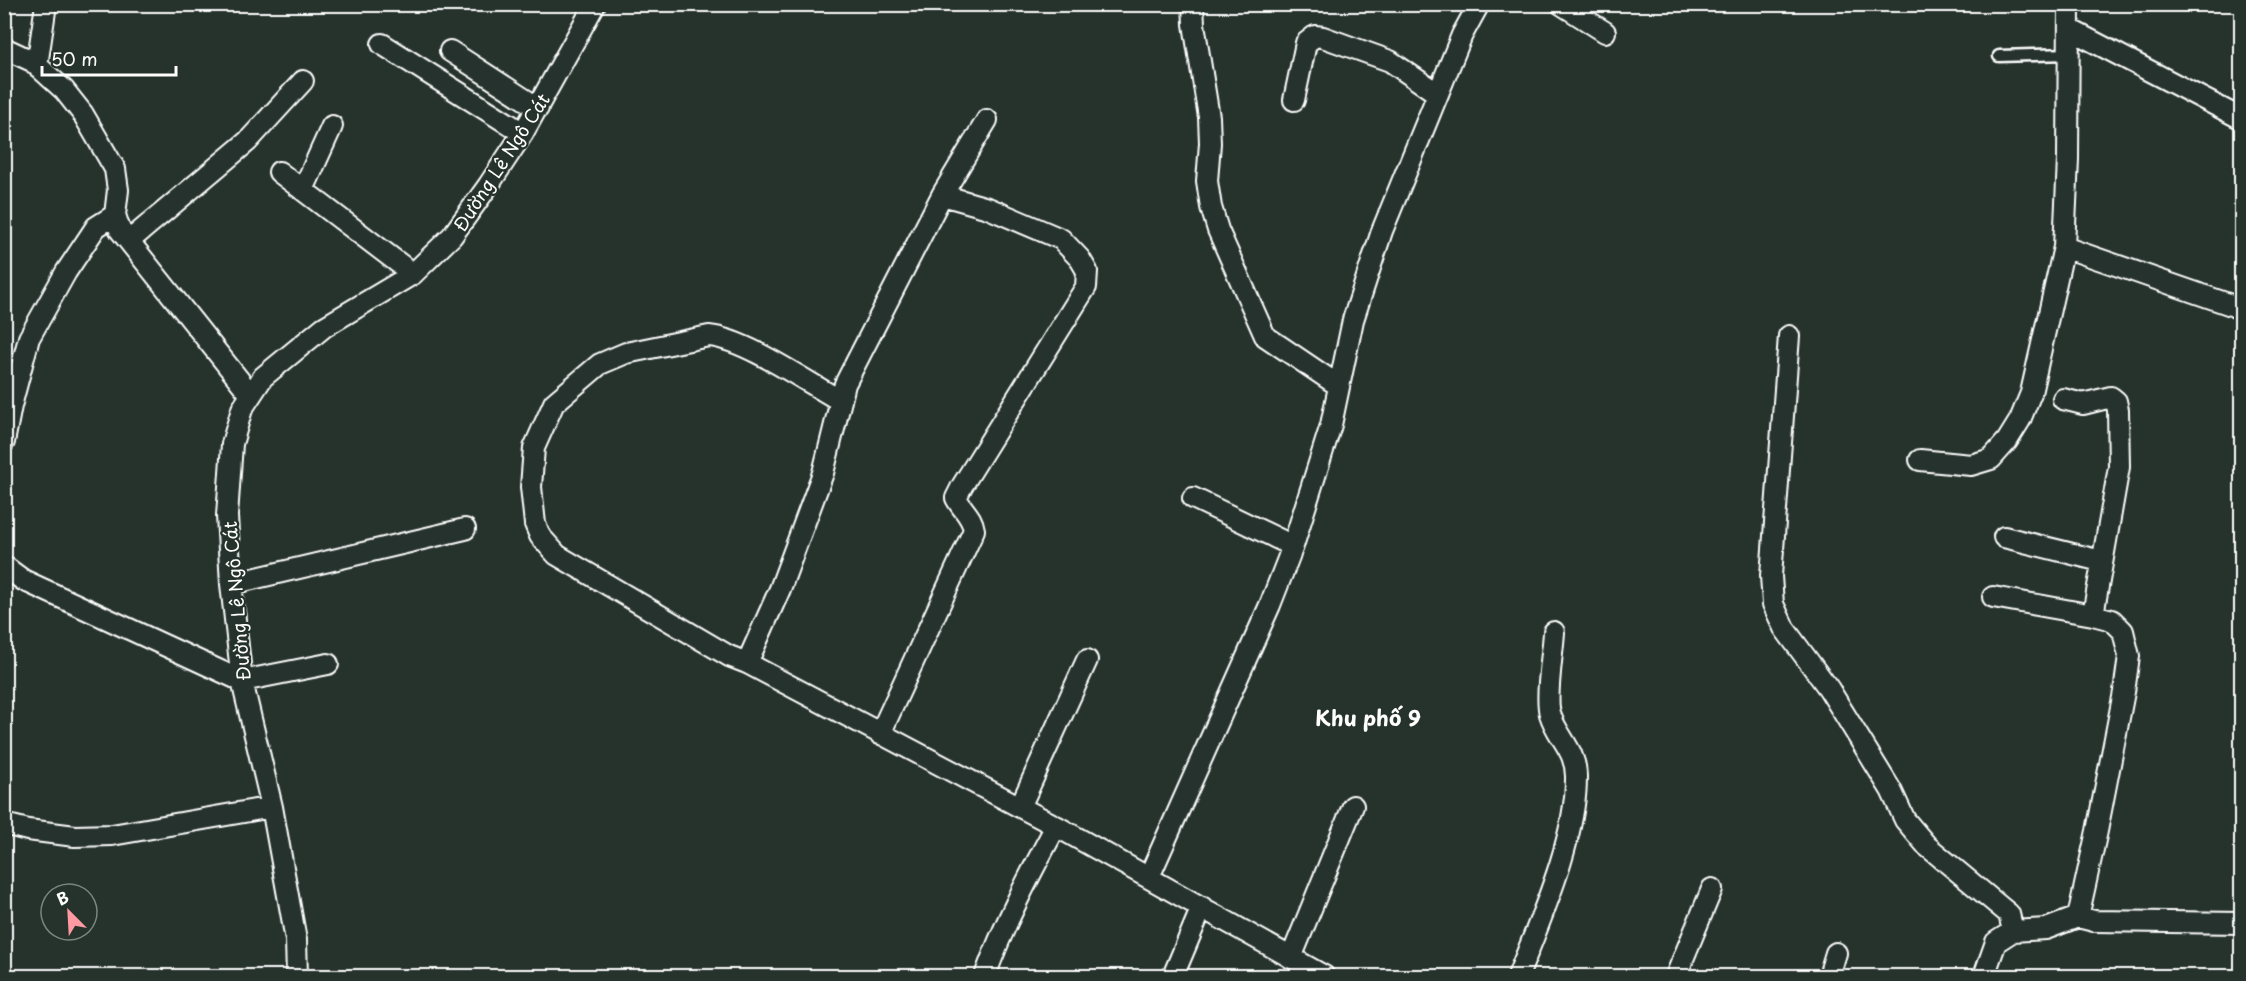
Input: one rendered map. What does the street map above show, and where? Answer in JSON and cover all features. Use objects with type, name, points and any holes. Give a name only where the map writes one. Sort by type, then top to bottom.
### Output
[{"type":"street","points":[[37,66],[46,4]]},
{"type":"street","points":[[1193,4],[1209,117],[1210,143],[1207,181],[1218,230],[1265,336],[1339,386]]},
{"type":"street","points":[[1149,877],[1270,605],[1293,546],[1331,425],[1353,320],[1382,231],[1462,35],[1479,4]]},
{"type":"street","points":[[1561,4],[1605,32]]},
{"type":"street","points":[[1920,460],[1971,465],[1991,459],[2007,441],[2020,420],[2031,393],[2064,247],[2068,159],[2069,4]]},
{"type":"street","name":"Đường Lê Ngô Cát","points":[[297,976],[296,940],[272,807],[242,681],[231,584],[227,516],[232,444],[242,409],[263,376],[324,327],[412,274],[452,236],[524,133],[592,6]]},
{"type":"street","points":[[2069,29],[2240,118]]},
{"type":"street","points":[[1294,100],[1306,43],[1315,36],[1390,61],[1438,94]]},
{"type":"street","points":[[382,44],[524,133]]},
{"type":"street","points":[[4,48],[37,66],[64,90],[83,114],[115,169],[118,190],[115,215],[120,230],[251,395]]},
{"type":"street","points":[[450,51],[538,108]]},
{"type":"street","points":[[129,241],[248,141],[303,81]]},
{"type":"street","points":[[747,663],[780,589],[824,473],[845,384],[942,195],[987,120]]},
{"type":"street","points":[[303,190],[332,126]]},
{"type":"street","points":[[279,172],[412,274]]},
{"type":"street","points":[[880,734],[974,530],[972,519],[956,498],[1086,287],[1087,271],[1061,239],[988,208],[942,195]]},
{"type":"street","points":[[4,442],[29,338],[66,272],[96,227],[115,215]]},
{"type":"street","points":[[2064,247],[2234,306],[2241,311]]},
{"type":"street","points":[[841,401],[722,337],[709,336],[626,354],[600,364],[554,403],[534,448],[531,487],[535,524],[540,536],[557,555],[729,656],[747,663],[1056,826],[1324,976]]},
{"type":"street","points":[[1789,336],[1771,576],[1773,603],[1784,628],[1829,689],[1891,790],[1905,820],[1927,846],[2009,914],[2013,931]]},
{"type":"street","points":[[2063,399],[2083,404],[2111,397],[2116,401],[2118,410],[2119,467],[2093,615]]},
{"type":"street","points":[[1192,498],[1293,546]]},
{"type":"street","points":[[231,584],[465,529]]},
{"type":"street","points":[[2004,537],[2101,561]]},
{"type":"street","points":[[4,566],[23,580],[242,681],[328,664]]},
{"type":"street","points":[[1993,597],[2112,620],[2123,632],[2129,656],[2097,831],[2078,917]]},
{"type":"street","points":[[1518,976],[1544,909],[1570,827],[1576,776],[1572,751],[1555,724],[1549,705],[1554,632]]},
{"type":"street","points":[[1020,807],[1087,660]]},
{"type":"street","points":[[1291,958],[1353,806]]},
{"type":"street","points":[[4,825],[75,836],[112,835],[272,807]]},
{"type":"street","points":[[985,976],[1014,905],[1056,826]]},
{"type":"street","points":[[1676,976],[1712,889]]},
{"type":"street","points":[[1173,976],[1203,908]]},
{"type":"street","points":[[1984,976],[1996,942],[2013,931],[2046,929],[2078,917],[2094,921],[2241,923]]},
{"type":"street","points":[[1829,976],[1836,953]]},
{"type":"lane","points":[[1999,56],[2070,54]]},
{"type":"district","name":"Khu phố 9","points":[[1368,717]]}]
